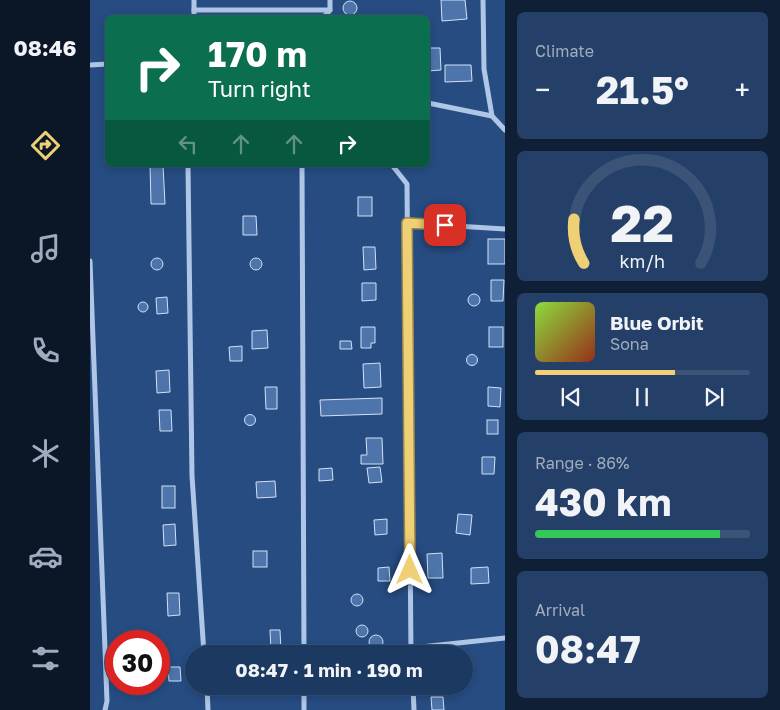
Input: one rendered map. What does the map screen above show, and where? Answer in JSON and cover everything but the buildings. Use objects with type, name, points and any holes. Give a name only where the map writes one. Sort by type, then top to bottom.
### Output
[{"type":"street","points":[[194,0],[194,15]]},
{"type":"street","points":[[325,15],[330,10],[330,0]]},
{"type":"street","points":[[483,0],[484,69],[492,116],[505,130]]},
{"type":"street","points":[[194,10],[330,10]]},
{"type":"street","points":[[90,65],[105,64]]},
{"type":"street","points":[[430,103],[492,116]]},
{"type":"street","points":[[188,167],[192,476],[203,645]]},
{"type":"street","points":[[302,167],[304,645]]},
{"type":"street","points":[[394,167],[407,184],[411,645]]},
{"type":"street","points":[[407,223],[505,229]]},
{"type":"street","points":[[90,261],[107,701],[105,710]]},
{"type":"street","points":[[454,645],[505,638]]},
{"type":"street","points":[[207,695],[208,710]]},
{"type":"street","points":[[304,695],[304,710]]},
{"type":"street","points":[[413,695],[414,710]]},
{"type":"route","points":[[410,570],[407,223],[445,225]]}]
